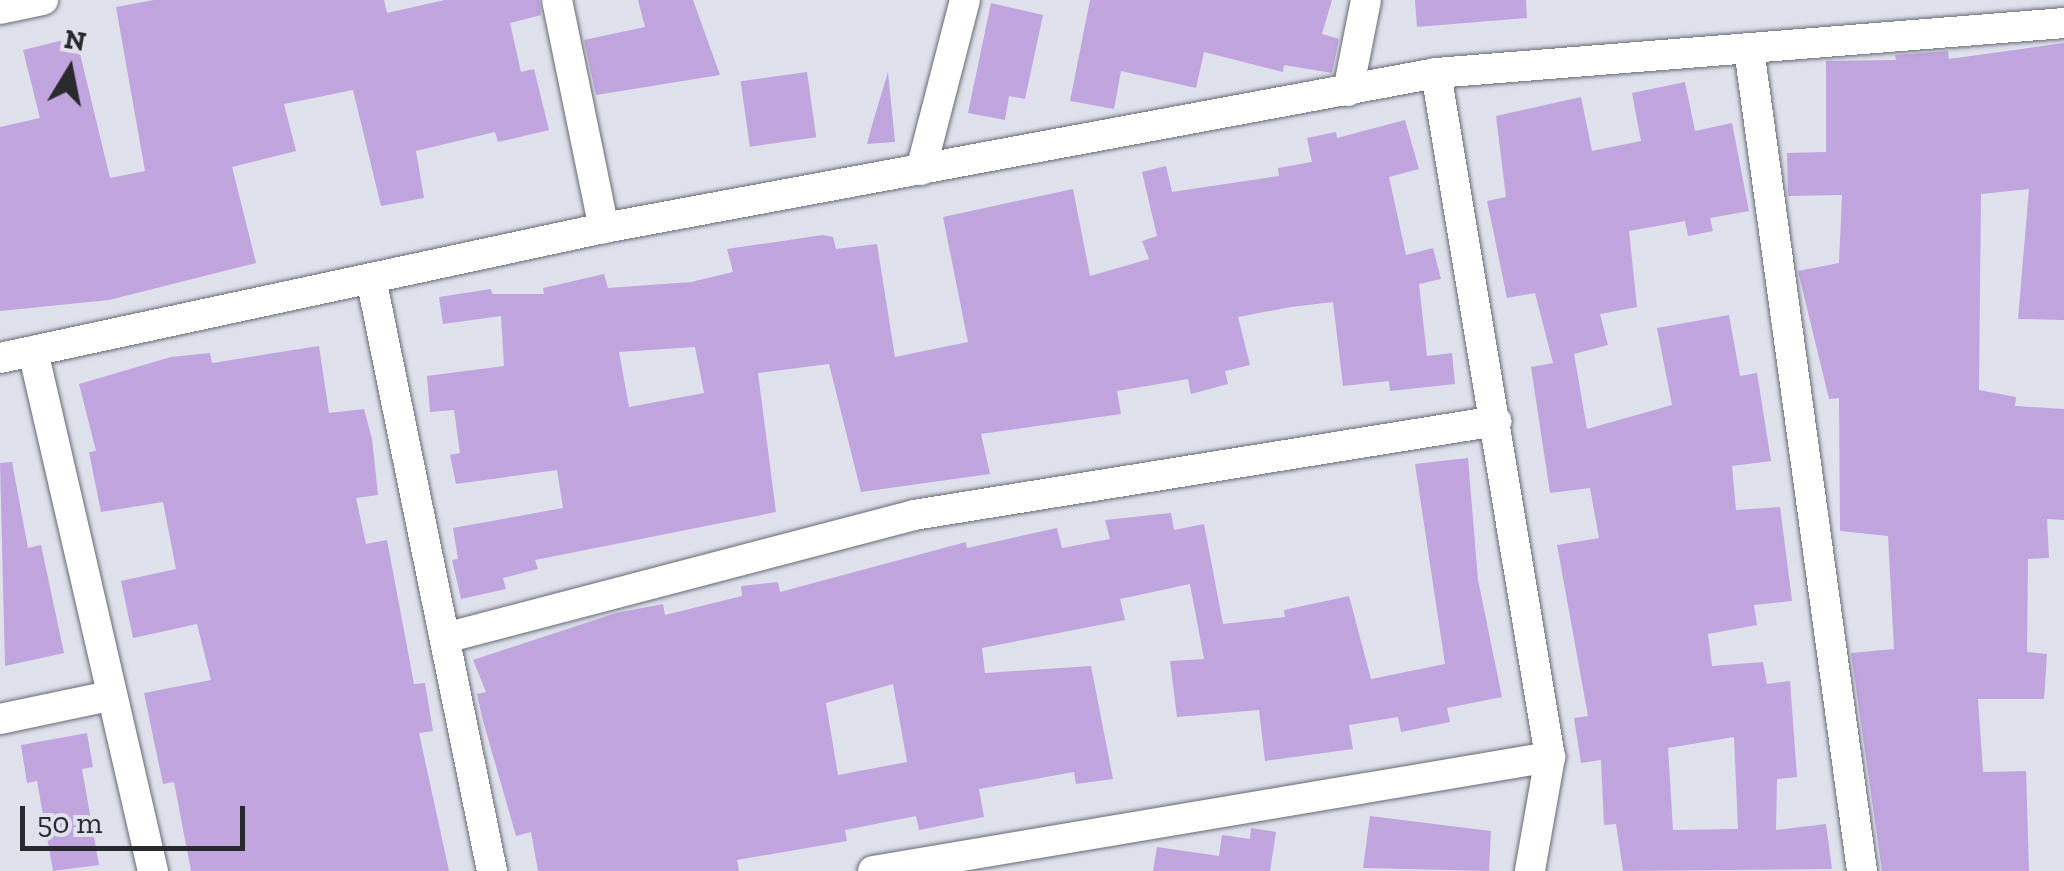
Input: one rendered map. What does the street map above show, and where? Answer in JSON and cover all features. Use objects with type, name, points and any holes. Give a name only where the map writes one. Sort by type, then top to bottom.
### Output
[{"type":"street","points":[[558,0],[604,228]]},
{"type":"street","points":[[921,170],[965,0]]},
{"type":"street","points":[[1348,91],[1366,0]]},
{"type":"street","points":[[0,358],[604,228],[1436,73],[2064,23]]},
{"type":"street","points":[[1749,49],[1862,871]]},
{"type":"street","points":[[1436,73],[1550,757],[1530,871]]},
{"type":"street","points":[[371,278],[449,637],[492,871]]},
{"type":"street","points":[[33,351],[108,696],[153,871]]},
{"type":"street","points":[[449,637],[914,514],[1496,421]]},
{"type":"street","points":[[0,719],[108,696]]},
{"type":"street","points":[[873,871],[1550,757]]},
{"type":"building","points":[[154,0],[384,0],[387,13],[445,0],[539,0],[541,15],[510,23],[521,72],[534,69],[549,130],[498,142],[495,132],[416,151],[424,198],[381,206],[353,90],[284,104],[296,151],[232,167],[256,263],[109,300],[0,311],[0,127],[40,118],[23,50],[76,37],[110,178],[145,171],[116,7]]},
{"type":"building","points":[[638,0],[693,0],[720,75],[596,95],[584,40],[645,27]]},
{"type":"building","points":[[1090,0],[1332,0],[1322,34],[1339,39],[1332,73],[1284,65],[1283,72],[1204,52],[1196,88],[1121,71],[1114,109],[1070,101]]},
{"type":"building","points":[[1415,0],[1526,0],[1527,18],[1417,27]]},
{"type":"building","points":[[991,3],[1043,15],[1025,99],[1009,96],[1005,120],[968,113]]},
{"type":"building","points":[[2064,43],[2064,320],[2018,319],[2029,189],[1981,194],[1979,390],[2016,397],[2015,406],[2064,409],[2064,520],[2047,519],[2049,558],[2028,559],[2027,652],[2047,654],[2044,699],[1978,699],[1983,772],[2026,771],[2029,871],[1882,871],[1851,653],[1894,649],[1888,536],[1840,531],[1839,398],[1829,399],[1798,271],[1839,263],[1842,195],[1788,196],[1787,153],[1826,152],[1826,61],[1896,60],[1895,55],[1948,51],[1949,59]]},
{"type":"building","points":[[807,72],[816,137],[750,147],[741,81]]},
{"type":"building","points":[[888,72],[895,142],[867,144],[873,122]]},
{"type":"building","points":[[1685,82],[1695,131],[1732,123],[1749,211],[1710,218],[1713,231],[1688,236],[1685,221],[1629,231],[1637,307],[1600,314],[1608,345],[1574,354],[1587,429],[1672,405],[1657,328],[1729,315],[1740,376],[1757,373],[1771,461],[1732,466],[1736,510],[1780,507],[1792,601],[1754,605],[1757,625],[1708,634],[1712,666],[1763,662],[1767,684],[1790,681],[1797,777],[1777,779],[1776,830],[1826,824],[1832,869],[1623,871],[1616,824],[1604,825],[1601,760],[1581,763],[1574,718],[1588,716],[1557,545],[1599,538],[1590,488],[1550,493],[1531,367],[1553,363],[1535,293],[1507,298],[1487,201],[1506,197],[1496,116],[1581,97],[1592,151],[1641,141],[1632,93]],"holes":[[[1734,737],[1738,829],[1673,830],[1668,748]]]},
{"type":"building","points":[[1405,120],[1419,169],[1389,177],[1406,255],[1433,248],[1441,279],[1419,284],[1427,356],[1452,353],[1455,384],[1390,391],[1389,381],[1343,386],[1333,302],[1291,307],[1238,317],[1250,365],[1225,371],[1228,384],[1191,394],[1188,379],[1117,391],[1121,414],[981,434],[990,474],[861,492],[829,364],[758,373],[776,512],[535,560],[538,569],[503,578],[506,589],[461,599],[452,560],[458,559],[453,528],[563,508],[557,470],[456,484],[450,455],[460,453],[454,410],[430,412],[427,376],[504,366],[501,316],[443,324],[439,297],[491,289],[492,294],[544,294],[543,288],[604,274],[608,288],[691,282],[733,272],[727,249],[823,235],[833,237],[836,249],[877,244],[895,357],[968,342],[943,217],[1073,189],[1090,276],[1149,259],[1142,241],[1157,236],[1142,172],[1166,166],[1172,192],[1279,176],[1278,168],[1312,162],[1307,138],[1336,132],[1337,138]],"holes":[[[695,347],[704,393],[629,407],[619,352]]]},
{"type":"building","points":[[319,346],[329,413],[364,409],[372,439],[378,495],[356,498],[366,544],[387,540],[414,684],[425,683],[433,731],[419,733],[449,871],[191,871],[174,782],[163,784],[144,693],[211,680],[197,624],[133,638],[121,581],[176,569],[163,502],[101,512],[89,452],[96,451],[79,384],[171,357],[210,353],[212,363]]},
{"type":"building","points":[[1468,458],[1478,580],[1502,697],[1447,708],[1450,722],[1401,732],[1398,717],[1349,725],[1353,749],[1265,761],[1259,710],[1177,717],[1170,661],[1204,659],[1190,584],[1120,599],[1125,620],[982,648],[985,673],[1091,666],[1113,779],[1076,784],[1074,772],[979,789],[984,817],[919,830],[916,816],[845,830],[847,841],[737,860],[739,871],[538,871],[531,832],[516,836],[477,694],[486,692],[473,660],[616,613],[663,604],[665,615],[742,596],[741,586],[778,582],[780,592],[966,542],[967,548],[1057,528],[1062,548],[1110,539],[1105,520],[1171,513],[1174,530],[1204,524],[1223,624],[1285,617],[1284,610],[1349,596],[1371,679],[1445,664],[1415,464]],"holes":[[[893,684],[907,762],[838,775],[826,703]]]},
{"type":"building","points":[[12,462],[28,548],[41,545],[64,653],[5,666],[0,463]]},
{"type":"building","points":[[87,733],[93,767],[82,769],[99,865],[53,871],[37,781],[27,783],[21,745]]},
{"type":"building","points":[[1370,816],[1491,831],[1489,871],[1363,868]]},
{"type":"building","points":[[1251,828],[1276,832],[1270,871],[1153,871],[1157,847],[1219,856],[1222,835],[1250,839]]}]
